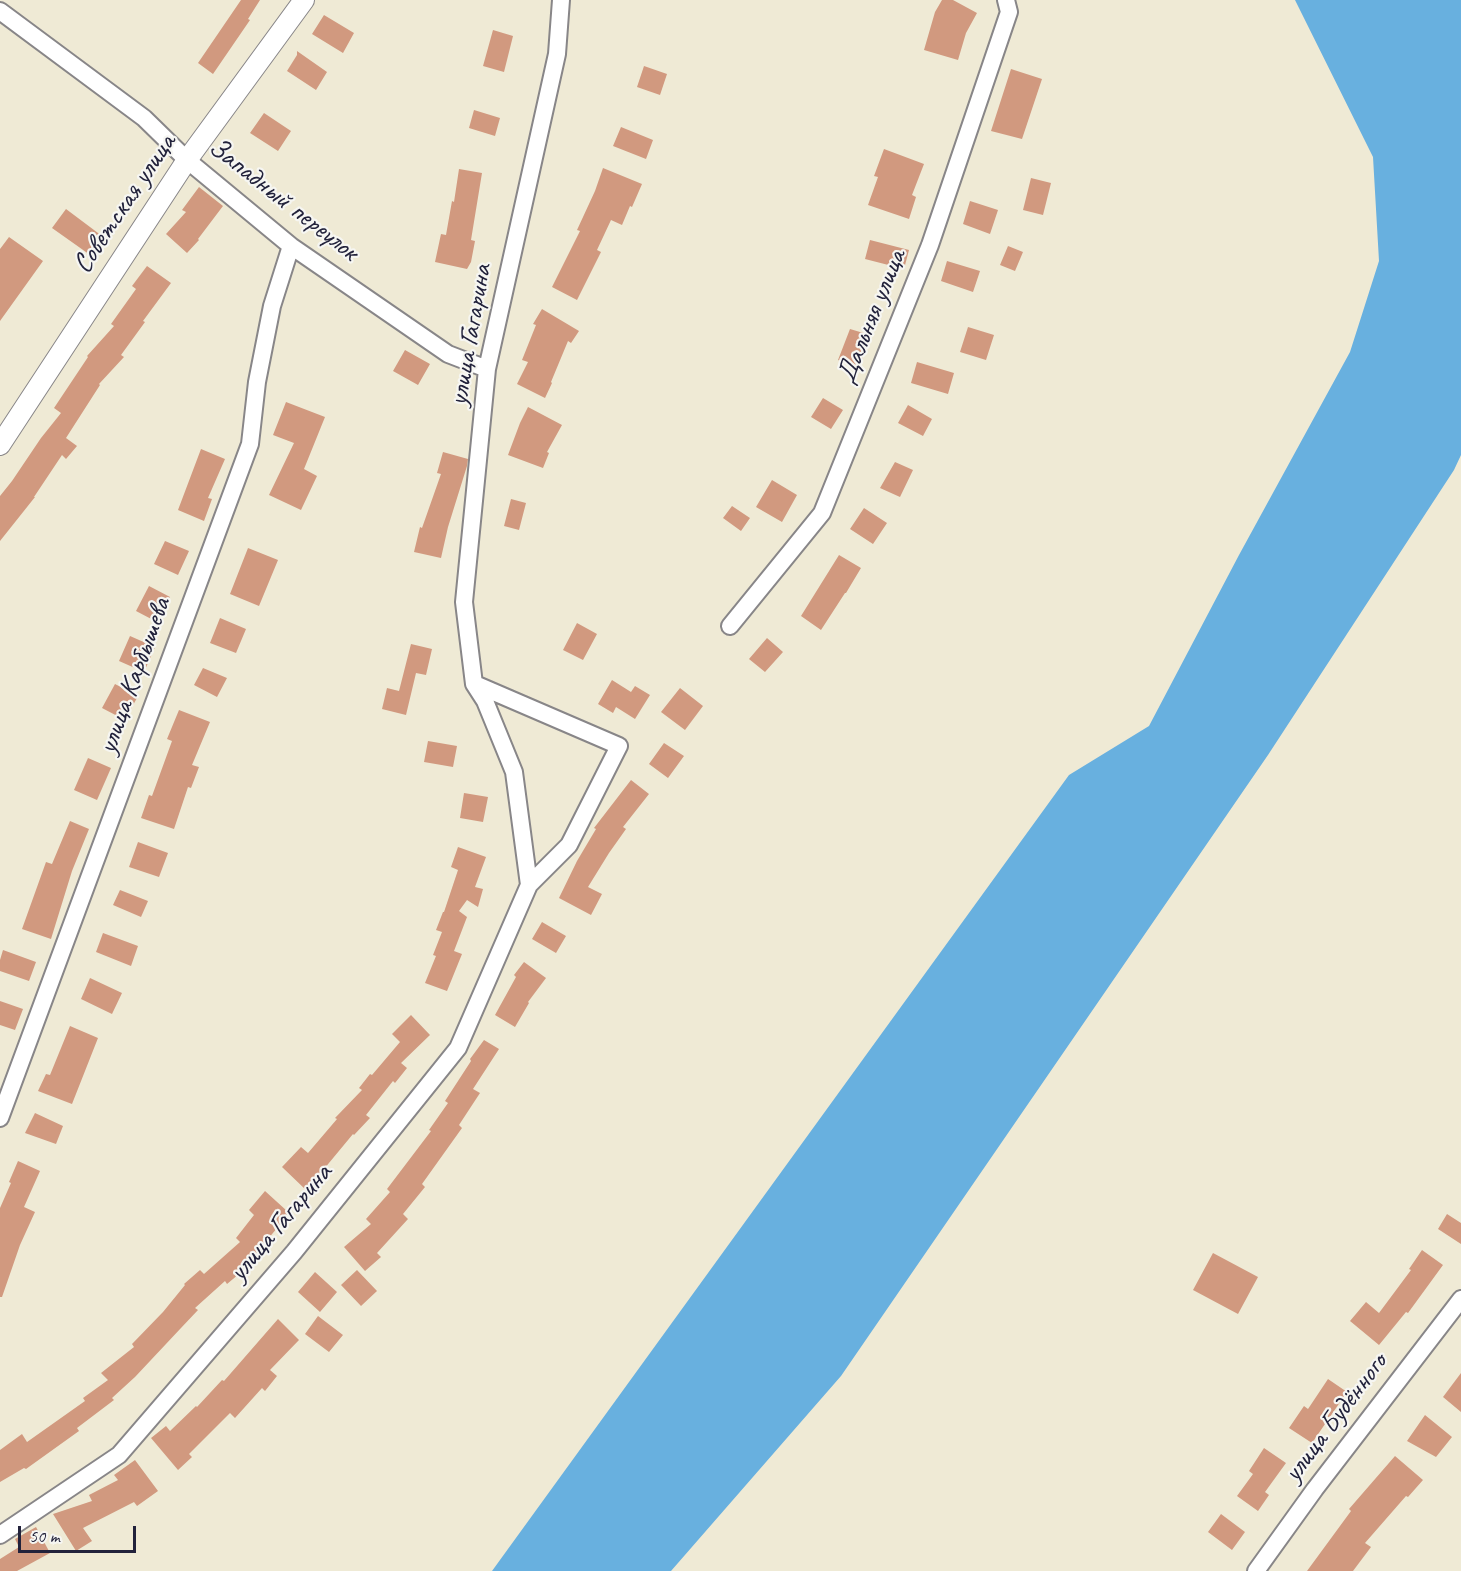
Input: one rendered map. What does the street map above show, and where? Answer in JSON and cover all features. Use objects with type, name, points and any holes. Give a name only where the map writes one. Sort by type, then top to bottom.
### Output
[{"type":"street","name":"Советская улица","points":[[0,445],[187,160],[304,0]]},
{"type":"street","name":"улица Гагарина","points":[[529,885],[514,772],[485,701],[474,684],[464,602],[487,369],[557,54],[561,0]]},
{"type":"street","name":"Дальняя улица","points":[[730,626],[822,513],[930,245],[1009,12],[1006,0]]},
{"type":"street","name":"Западный переулок","points":[[0,11],[144,118],[187,160],[291,246],[448,354],[487,369]]},
{"type":"street","name":"улица Карбышева","points":[[0,1118],[250,444],[257,382],[272,306],[291,246]]},
{"type":"street","name":"улица Гагарина","points":[[0,1534],[119,1455],[294,1252],[458,1048],[529,885],[569,845],[619,746],[474,684]]},
{"type":"street","name":"улица Будённого","points":[[1256,1571],[1461,1299]]},
{"type":"water","points":[[1295,0],[1461,0],[1461,455],[1454,470],[1268,755],[841,1376],[671,1571],[492,1571],[1069,775],[1149,726],[1350,352],[1379,261],[1373,157]]},
{"type":"building","points":[[241,0],[260,0],[248,19],[250,20],[213,74],[198,63]]},
{"type":"building","points":[[942,0],[953,0],[977,13],[966,33],[958,60],[924,50],[935,12]]},
{"type":"building","points":[[324,15],[354,33],[343,53],[312,34]]},
{"type":"building","points":[[493,30],[513,36],[504,72],[483,66]]},
{"type":"building","points":[[297,51],[327,72],[316,90],[287,71]]},
{"type":"building","points":[[644,66],[667,74],[660,95],[637,87]]},
{"type":"building","points":[[1011,69],[1042,79],[1022,139],[991,131]]},
{"type":"building","points":[[474,110],[500,118],[495,136],[469,128]]},
{"type":"building","points":[[264,113],[291,131],[278,151],[250,133]]},
{"type":"building","points":[[621,127],[653,140],[646,159],[613,146]]},
{"type":"building","points":[[884,149],[924,164],[912,195],[916,197],[909,219],[868,205],[878,177],[874,176]]},
{"type":"building","points":[[603,168],[642,184],[622,225],[611,220],[597,250],[601,252],[577,300],[552,287],[580,231],[577,230]]},
{"type":"building","points":[[459,169],[482,173],[471,240],[475,241],[471,262],[467,269],[435,262],[441,234],[446,235]]},
{"type":"building","points":[[1031,178],[1051,183],[1043,215],[1023,210]]},
{"type":"building","points":[[199,187],[223,206],[187,253],[166,234],[186,212],[182,210]]},
{"type":"building","points":[[970,201],[998,210],[990,234],[963,224]]},
{"type":"building","points":[[66,209],[106,239],[93,257],[52,228]]},
{"type":"building","points":[[9,237],[43,261],[0,321],[0,249]]},
{"type":"building","points":[[870,240],[909,250],[904,269],[865,259]]},
{"type":"building","points":[[1008,246],[1023,252],[1015,271],[1000,265]]},
{"type":"building","points":[[947,261],[980,271],[973,292],[941,281]]},
{"type":"building","points":[[147,266],[171,283],[121,355],[124,357],[99,384],[66,438],[77,446],[66,459],[62,455],[35,497],[0,541],[0,496],[61,413],[54,408],[87,356],[114,326],[111,324],[136,289],[132,286]]},
{"type":"building","points":[[542,309],[579,331],[571,343],[568,341],[545,398],[517,384],[528,362],[522,360],[536,325],[533,324]]},
{"type":"building","points":[[968,327],[994,335],[986,360],[960,352]]},
{"type":"building","points":[[850,329],[870,335],[860,367],[838,360]]},
{"type":"building","points":[[405,350],[430,364],[418,385],[393,371]]},
{"type":"building","points":[[917,362],[954,373],[948,394],[911,383]]},
{"type":"building","points":[[823,398],[843,410],[831,429],[811,417]]},
{"type":"building","points":[[286,402],[325,417],[304,469],[317,476],[301,510],[269,495],[294,443],[273,435]]},
{"type":"building","points":[[908,405],[932,419],[923,436],[898,423]]},
{"type":"building","points":[[528,407],[562,425],[547,452],[549,453],[543,468],[508,455]]},
{"type":"building","points":[[201,449],[225,459],[208,498],[212,499],[204,521],[178,510]]},
{"type":"building","points":[[443,452],[468,459],[441,558],[414,552],[420,527],[422,528],[441,474],[437,473]]},
{"type":"building","points":[[895,462],[913,470],[900,497],[880,488]]},
{"type":"building","points":[[772,480],[797,495],[782,522],[756,507]]},
{"type":"building","points":[[511,499],[526,503],[519,530],[504,526]]},
{"type":"building","points":[[732,506],[750,518],[741,531],[723,518]]},
{"type":"building","points":[[864,508],[887,523],[873,544],[850,529]]},
{"type":"building","points":[[165,541],[189,551],[178,575],[154,564]]},
{"type":"building","points":[[248,548],[278,560],[259,606],[230,594]]},
{"type":"building","points":[[839,555],[861,568],[821,630],[801,616]]},
{"type":"building","points":[[149,586],[170,597],[157,622],[136,611]]},
{"type":"building","points":[[220,618],[246,629],[236,653],[210,643]]},
{"type":"building","points":[[577,623],[597,634],[583,660],[563,650]]},
{"type":"building","points":[[130,636],[155,647],[144,672],[119,661]]},
{"type":"building","points":[[767,638],[783,652],[765,672],[749,659]]},
{"type":"building","points":[[411,644],[432,649],[426,675],[416,673],[406,715],[382,709],[387,688],[399,691]]},
{"type":"building","points":[[203,668],[227,678],[217,697],[194,685]]},
{"type":"building","points":[[612,680],[631,692],[635,686],[650,695],[635,719],[616,707],[613,713],[598,704]]},
{"type":"building","points":[[115,684],[138,696],[125,720],[102,708]]},
{"type":"building","points":[[680,688],[703,706],[685,730],[661,712]]},
{"type":"building","points":[[179,710],[210,722],[192,765],[199,767],[191,788],[188,787],[174,829],[141,818],[149,795],[152,796],[172,741],[167,739]]},
{"type":"building","points":[[428,741],[457,746],[453,767],[424,762]]},
{"type":"building","points":[[664,743],[684,756],[668,778],[649,764]]},
{"type":"building","points":[[88,758],[111,768],[97,800],[74,790]]},
{"type":"building","points":[[631,780],[649,794],[623,827],[626,829],[588,887],[602,894],[591,915],[559,898],[596,829],[594,828]]},
{"type":"building","points":[[464,793],[488,797],[483,822],[460,818]]},
{"type":"building","points":[[70,821],[89,829],[72,871],[51,939],[22,929],[46,862],[52,864]]},
{"type":"building","points":[[138,842],[168,853],[159,877],[129,867]]},
{"type":"building","points":[[458,847],[486,857],[475,887],[483,889],[478,907],[467,900],[459,911],[467,917],[454,951],[462,954],[447,991],[425,983],[436,956],[433,955],[442,932],[436,930],[458,870],[451,867]]},
{"type":"building","points":[[120,890],[148,901],[141,917],[113,905]]},
{"type":"building","points":[[542,922],[566,936],[556,953],[532,939]]},
{"type":"building","points":[[103,933],[138,946],[131,966],[96,952]]},
{"type":"building","points":[[3,950],[36,962],[29,981],[0,971]]},
{"type":"building","points":[[524,962],[546,978],[528,1002],[515,1027],[495,1015],[516,977],[514,975]]},
{"type":"building","points":[[90,978],[122,993],[112,1014],[81,999]]},
{"type":"building","points":[[0,1001],[23,1009],[15,1030],[0,1025]]},
{"type":"building","points":[[411,1015],[430,1035],[401,1063],[407,1068],[395,1083],[393,1081],[366,1115],[370,1118],[353,1134],[306,1190],[282,1167],[301,1147],[308,1153],[337,1119],[335,1118],[362,1090],[359,1088],[370,1074],[372,1075],[400,1042],[392,1034]]},
{"type":"building","points":[[70,1026],[98,1038],[72,1104],[38,1091],[46,1074],[50,1075]]},
{"type":"building","points":[[484,1040],[499,1049],[473,1089],[480,1093],[459,1125],[462,1128],[422,1184],[425,1187],[403,1214],[408,1219],[377,1253],[381,1257],[365,1271],[344,1247],[371,1224],[366,1219],[390,1192],[387,1189],[431,1131],[429,1130],[448,1103],[445,1101]]},
{"type":"building","points":[[35,1113],[63,1126],[56,1144],[25,1133]]},
{"type":"building","points":[[18,1161],[40,1171],[24,1207],[35,1212],[20,1245],[2,1297],[0,1297],[0,1208]]},
{"type":"building","points":[[265,1191],[287,1211],[287,1216],[245,1269],[227,1284],[225,1281],[195,1308],[198,1310],[112,1398],[114,1400],[77,1428],[79,1431],[26,1469],[0,1482],[0,1450],[22,1434],[27,1442],[85,1401],[83,1398],[108,1380],[101,1373],[134,1347],[132,1344],[163,1312],[184,1284],[200,1270],[204,1274],[240,1242],[236,1238],[254,1215],[249,1210]]},
{"type":"building","points":[[1447,1214],[1461,1223],[1461,1244],[1438,1229]]},
{"type":"building","points":[[1422,1250],[1443,1265],[1408,1313],[1406,1312],[1379,1345],[1350,1321],[1366,1302],[1379,1313],[1411,1270],[1409,1269]]},
{"type":"building","points":[[1213,1253],[1258,1277],[1238,1314],[1193,1290]]},
{"type":"building","points":[[357,1270],[377,1291],[361,1306],[341,1285]]},
{"type":"building","points":[[315,1272],[337,1292],[320,1312],[298,1292]]},
{"type":"building","points":[[318,1316],[343,1335],[329,1352],[305,1334]]},
{"type":"building","points":[[278,1319],[299,1340],[270,1370],[277,1376],[265,1391],[262,1388],[235,1418],[230,1413],[189,1454],[192,1457],[178,1470],[151,1438],[166,1426],[170,1431],[197,1407],[222,1380],[224,1381]]},
{"type":"building","points":[[1461,1373],[1461,1412],[1443,1397]]},
{"type":"building","points":[[1328,1379],[1347,1392],[1312,1443],[1289,1428],[1304,1406],[1308,1409]]},
{"type":"building","points":[[1425,1415],[1452,1437],[1436,1457],[1407,1441]]},
{"type":"building","points":[[1264,1448],[1286,1463],[1265,1492],[1269,1495],[1258,1511],[1237,1496],[1253,1474],[1249,1471]]},
{"type":"building","points":[[1395,1456],[1423,1480],[1365,1543],[1371,1547],[1353,1571],[1307,1571],[1351,1511],[1349,1509]]},
{"type":"building","points":[[135,1460],[158,1491],[137,1506],[134,1502],[83,1528],[92,1541],[76,1551],[53,1514],[92,1501],[89,1495],[118,1480],[114,1475]]},
{"type":"building","points":[[1221,1514],[1245,1532],[1232,1550],[1208,1532]]},
{"type":"building","points":[[36,1527],[50,1553],[17,1571],[0,1571],[0,1559],[19,1547],[15,1539]]}]
